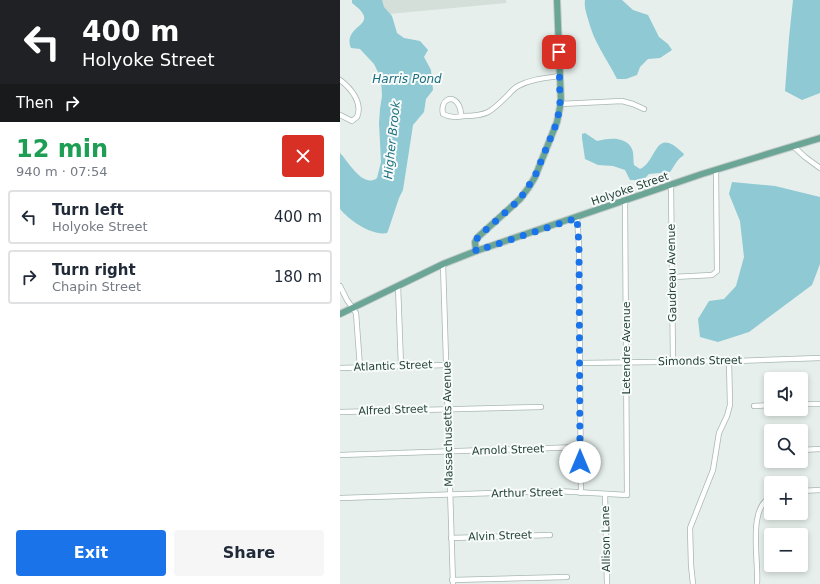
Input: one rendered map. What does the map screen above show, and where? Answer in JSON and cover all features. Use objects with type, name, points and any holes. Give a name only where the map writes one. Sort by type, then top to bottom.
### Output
[{"type":"main road","points":[[476,251],[475,242],[478,237],[520,199],[535,176],[557,122],[560,104],[560,76],[557,0]]},
{"type":"main road","name":"Holyoke Street","points":[[340,314],[444,264],[476,251],[716,170],[820,138]]},
{"type":"street","points":[[461,116],[459,104],[456,101],[451,99],[446,100],[443,103],[443,114],[448,117],[476,116],[488,112],[494,108],[516,87],[525,82],[539,78],[560,76]]},
{"type":"street","points":[[340,80],[345,83],[355,96],[359,111],[357,117],[352,121],[340,115]]},
{"type":"street","points":[[560,104],[622,101],[644,109]]},
{"type":"street","points":[[793,146],[820,168]]},
{"type":"street","points":[[673,277],[712,275],[717,271],[716,170]]},
{"type":"street","name":"Gaudreau Avenue","points":[[671,185],[673,361]]},
{"type":"street","name":"Letendre Avenue","points":[[625,201],[627,495]]},
{"type":"street","points":[[577,218],[579,245],[581,493]]},
{"type":"street","name":"Massachusetts Avenue","points":[[444,264],[452,582]]},
{"type":"street","points":[[340,286],[356,313],[360,367]]},
{"type":"street","points":[[398,286],[401,366]]},
{"type":"street","name":"Simonds Street","points":[[580,363],[820,358]]},
{"type":"street","points":[[692,584],[690,528],[714,470],[719,433],[727,416],[730,404],[729,361]]},
{"type":"street","name":"Atlantic Street","points":[[340,368],[447,365]]},
{"type":"street","points":[[808,404],[820,404]]},
{"type":"street","points":[[754,406],[764,405]]},
{"type":"street","name":"Alfred Street","points":[[340,412],[541,407]]},
{"type":"street","name":"Arnold Street","points":[[340,456],[580,447]]},
{"type":"street","points":[[808,450],[820,449]]},
{"type":"street","points":[[808,491],[820,490]]},
{"type":"street","name":"Arthur Street","points":[[341,498],[557,491],[627,495]]},
{"type":"street","name":"Allison Lane","points":[[605,494],[607,584]]},
{"type":"street","points":[[757,584],[756,520],[759,508],[764,502]]},
{"type":"street","name":"Alvin Street","points":[[451,538],[550,535]]},
{"type":"street","points":[[452,582],[567,577]]},
{"type":"shaded area","points":[[377,0],[506,0],[506,3],[389,14]]},
{"type":"water","name":"Harris Pond","points":[[352,0],[382,0],[384,7],[392,16],[397,33],[404,38],[420,41],[428,50],[424,57],[431,70],[433,90],[426,99],[424,112],[413,125],[403,190],[387,233],[375,232],[362,227],[344,214],[340,209],[340,153],[356,173],[366,180],[377,178],[381,162],[379,123],[382,96],[381,78],[374,64],[360,49],[351,48],[350,40],[352,34],[363,21],[364,17],[361,11],[352,3]]},
{"type":"water","points":[[585,0],[622,0],[633,10],[648,15],[659,37],[668,44],[672,50],[660,58],[648,59],[640,67],[637,75],[626,79],[617,79],[591,28],[586,11]]},
{"type":"water","points":[[793,0],[820,0],[820,93],[802,100],[785,91]]},
{"type":"water","points":[[585,133],[597,141],[616,139],[626,142],[633,151],[634,165],[640,169],[646,165],[662,143],[667,143],[674,146],[684,154],[677,161],[670,172],[649,174],[641,180],[630,180],[625,170],[613,166],[598,165],[585,159],[582,134]]},
{"type":"water","points":[[732,182],[775,186],[820,197],[820,264],[812,285],[749,332],[718,342],[700,337],[698,319],[709,301],[724,299],[736,286],[744,257],[740,221],[729,194]]},
{"type":"route","points":[[559,52],[560,102],[557,122],[535,176],[520,199],[478,237],[475,245],[476,251],[577,218],[579,245],[580,462]]},
{"type":"water label","name":"Higher Brook","points":[[392,140]]}]
